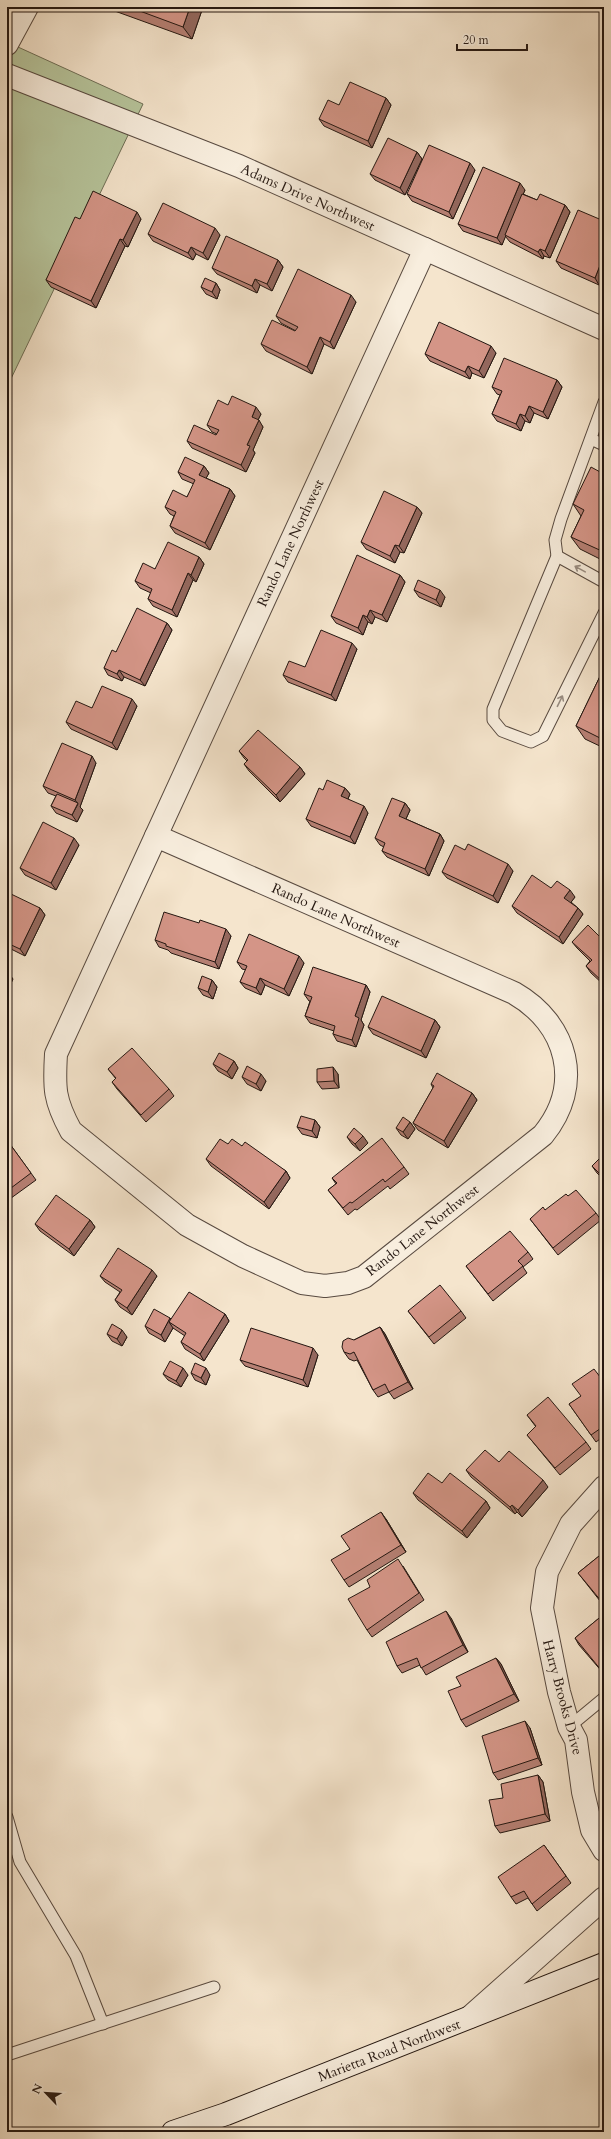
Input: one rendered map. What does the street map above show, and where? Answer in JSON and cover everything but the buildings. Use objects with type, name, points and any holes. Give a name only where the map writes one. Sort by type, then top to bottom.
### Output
[{"type":"street","points":[[7,44],[26,7]]},
{"type":"street","name":"Adams Drive Northwest","points":[[7,75],[239,166],[604,329]]},
{"type":"street","name":"Rando Lane Northwest","points":[[156,836],[514,993],[530,1002],[553,1027],[560,1042],[565,1060],[566,1079],[563,1095],[557,1113],[543,1135],[364,1277],[348,1283],[325,1286],[302,1283],[243,1256],[187,1225],[71,1131],[59,1110],[54,1087],[56,1054],[425,249]]},
{"type":"street","name":"Harry Brooks Drive","points":[[604,1487],[571,1524],[547,1572],[542,1608],[558,1692],[569,1727],[576,1740],[583,1792],[592,1830],[604,1850]]},
{"type":"street","points":[[466,2020],[604,1898]]},
{"type":"street","name":"Marietta Road Northwest","points":[[173,2132],[226,2114],[604,1964]]},
{"type":"lane","points":[[604,402],[555,540],[557,556],[492,709],[493,720],[502,731],[531,742],[543,736],[604,613]]},
{"type":"lane","points":[[591,439],[604,445]]},
{"type":"lane","points":[[557,556],[604,582]]},
{"type":"lane","points":[[569,1727],[604,1698]]},
{"type":"lane","points":[[7,1817],[20,1862],[76,1956],[103,2024]]},
{"type":"lane","points":[[7,2055],[214,1987]]},
{"type":"green space","points":[[7,42],[143,104],[7,387]]}]
